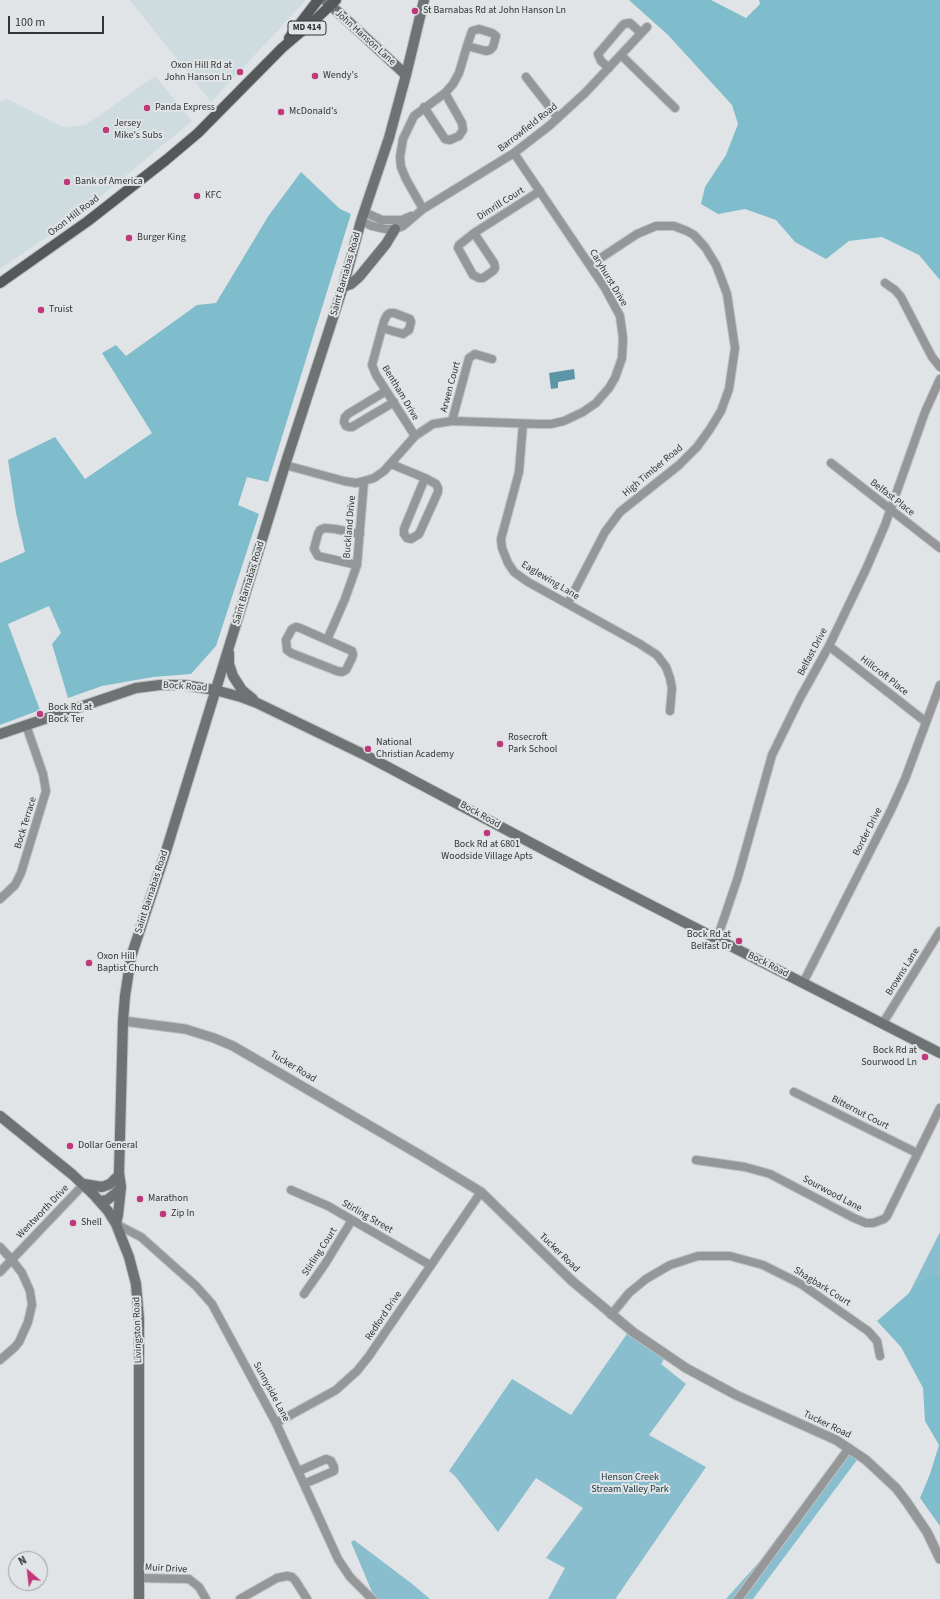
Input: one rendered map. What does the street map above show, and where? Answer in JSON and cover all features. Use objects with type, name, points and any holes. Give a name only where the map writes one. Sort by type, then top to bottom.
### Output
[{"type":"main road","name":"Oxon Hill Road","points":[[282,48],[318,0]]},
{"type":"main road","name":"Saint Barnabas Road","points":[[116,1224],[118,1215],[125,996],[131,957],[168,846],[228,648],[343,287],[362,216],[389,138],[424,0]]},
{"type":"main road","name":"Oxon Hill Road","points":[[0,283],[88,221],[198,133],[282,48],[331,2]]},
{"type":"main road","name":"John Hanson Lane","points":[[331,2],[406,75]]},
{"type":"main road","points":[[343,287],[351,284],[359,277],[386,244],[395,229]]},
{"type":"main road","points":[[228,648],[229,664],[233,676],[242,690],[257,703]]},
{"type":"main road","name":"Bock Road","points":[[0,734],[136,688],[173,685],[215,690],[257,703],[367,756],[520,837],[940,1053]]},
{"type":"main road","name":"Livingston Road","points":[[0,1116],[84,1184],[100,1201],[116,1224],[129,1257],[139,1301],[139,1599]]},
{"type":"main road","points":[[84,1184],[102,1187],[119,1180]]},
{"type":"main road","points":[[100,1201],[107,1200],[116,1192],[119,1180]]},
{"type":"street","name":"Barrowfield Road","points":[[395,229],[408,223],[423,209],[514,153],[558,118],[609,68],[644,30],[630,24],[624,24],[622,26],[598,54],[601,61],[609,68]]},
{"type":"street","points":[[423,209],[406,179],[400,162],[403,139],[409,123],[414,116],[424,107],[445,93],[456,79],[470,33],[476,29],[492,33],[496,36],[493,47],[486,51],[467,46]]},
{"type":"street","points":[[621,55],[675,108]]},
{"type":"street","points":[[526,77],[558,118]]},
{"type":"street","points":[[424,107],[445,139],[450,140],[459,136],[463,130],[462,123],[445,93]]},
{"type":"street","name":"Caryhurst Drive","points":[[364,482],[377,476],[391,464],[415,436],[433,424],[452,421],[551,424],[572,418],[596,403],[605,393],[617,374],[623,352],[623,338],[621,323],[613,301],[514,153]]},
{"type":"street","name":"Dimrill Court","points":[[474,233],[494,263],[495,268],[483,278],[473,275],[458,248],[459,245],[474,233],[540,191]]},
{"type":"street","name":"Barrowfield Road","points":[[362,216],[382,220],[402,220],[416,215]]},
{"type":"street","points":[[362,216],[378,228],[395,229]]},
{"type":"street","name":"High Timber Road","points":[[568,603],[605,532],[616,517],[624,508],[679,465],[697,447],[710,429],[721,411],[729,389],[735,348],[727,294],[720,275],[713,260],[704,247],[694,235],[688,231],[668,226],[656,226],[649,228],[637,234],[590,266]]},
{"type":"street","points":[[886,283],[901,297],[932,357],[940,367]]},
{"type":"street","name":"Bentham Drive","points":[[382,328],[399,334],[406,333],[411,322],[410,319],[406,317],[392,313],[388,314],[382,328],[372,365],[376,375],[415,436]]},
{"type":"street","name":"Arwen Court","points":[[452,421],[466,368],[471,356],[475,354],[492,359]]},
{"type":"street","name":"Belfast Drive","points":[[717,939],[738,877],[772,755],[800,698],[829,646],[867,567],[940,379]]},
{"type":"street","points":[[386,391],[348,414],[344,422],[349,427],[394,402]]},
{"type":"street","name":"Eaglewing Lane","points":[[523,424],[519,472],[502,534],[502,548],[508,563],[519,576],[640,644],[660,658],[669,673],[672,683],[670,711]]},
{"type":"street","name":"Belfast Place","points":[[831,463],[940,548]]},
{"type":"street","points":[[391,464],[425,478],[436,484],[438,488],[438,492],[420,534],[411,539],[407,538],[404,534],[404,529],[425,478]]},
{"type":"street","points":[[286,465],[344,481],[364,482]]},
{"type":"street","name":"Buckland Drive","points":[[328,640],[357,565],[364,482]]},
{"type":"street","points":[[357,565],[318,556],[314,549],[320,530],[325,528],[335,528],[360,534]]},
{"type":"street","points":[[296,627],[328,640],[352,651],[352,658],[346,670],[342,672],[338,671],[291,653],[287,650],[285,645],[290,632],[296,627]]},
{"type":"street","name":"Hillcroft Place","points":[[829,646],[926,722]]},
{"type":"street","name":"Border Drive","points":[[803,982],[891,810],[940,685]]},
{"type":"street","name":"Bock Terrace","points":[[0,899],[11,889],[21,873],[46,791],[44,774],[26,725]]},
{"type":"street","name":"Browns Lane","points":[[883,1023],[940,931]]},
{"type":"street","name":"Tucker Road","points":[[124,1021],[185,1029],[233,1046],[481,1192],[572,1281],[633,1332],[692,1371],[736,1395],[828,1437],[849,1448],[870,1464],[896,1488],[920,1521],[940,1559]]},
{"type":"street","name":"Bitternut Court","points":[[794,1092],[917,1154]]},
{"type":"street","name":"Sourwood Lane","points":[[696,1160],[745,1167],[770,1174],[858,1220],[873,1224],[887,1216],[940,1108]]},
{"type":"street","name":"Wentworth Drive","points":[[0,1272],[84,1184]]},
{"type":"street","name":"Stirling Street","points":[[291,1190],[323,1203],[430,1265]]},
{"type":"street","name":"Redford Drive","points":[[276,1423],[336,1390],[353,1376],[369,1356],[481,1192]]},
{"type":"street","name":"Stirling Court","points":[[304,1294],[325,1264],[352,1220]]},
{"type":"street","name":"Sunnyside Lane","points":[[116,1224],[141,1237],[196,1286],[212,1304],[276,1423],[342,1566],[352,1580],[372,1599]]},
{"type":"street","points":[[0,1247],[22,1273],[30,1291],[32,1305],[28,1322],[19,1342],[16,1347],[0,1360]]},
{"type":"street","name":"Shagbark Court","points":[[611,1314],[629,1293],[646,1279],[670,1265],[698,1256],[730,1256],[763,1265],[807,1288],[868,1331],[877,1340],[880,1356]]},
{"type":"street","points":[[738,1599],[849,1448]]},
{"type":"street","points":[[299,1471],[326,1459],[331,1461],[334,1467],[334,1471],[304,1484]]},
{"type":"street","points":[[240,1599],[284,1576],[289,1576],[295,1580],[307,1599]]},
{"type":"street","name":"Muir Drive","points":[[139,1578],[189,1579],[199,1587],[206,1599]]},
{"type":"shaded area","points":[[130,0],[306,0],[211,102]]},
{"type":"shaded area","points":[[629,0],[711,0],[746,18],[760,4],[759,0],[940,0],[940,280],[919,255],[882,237],[849,241],[826,259],[795,242],[776,220],[745,209],[718,214],[701,204],[705,187],[726,155],[738,124],[732,105],[668,35]]},
{"type":"shaded area","points":[[155,76],[192,121],[72,220],[0,269],[0,102],[7,99],[63,127],[86,125]]},
{"type":"shaded area","points":[[301,172],[340,209],[351,214],[268,482],[247,477],[238,505],[259,514],[216,646],[191,674],[153,677],[102,686],[68,698],[52,644],[61,633],[49,606],[8,624],[40,710],[0,725],[0,563],[25,552],[16,513],[8,460],[55,437],[85,479],[152,433],[102,353],[116,345],[126,356],[197,305],[216,303],[269,215]]},
{"type":"shaded area","points":[[574,369],[575,379],[558,382],[558,388],[551,389],[549,373]]},
{"type":"shaded area","points":[[931,1274],[940,1278],[940,1526],[920,1498],[930,1474],[939,1445],[925,1421],[923,1388],[901,1347],[877,1321]]},
{"type":"green space","points":[[940,1232],[940,1351],[892,1327]]},
{"type":"green space","name":"Henson Creek Stream Valley Park","points":[[631,1328],[667,1354],[661,1364],[686,1384],[649,1435],[706,1467],[616,1598],[617,1599],[548,1599],[565,1568],[546,1558],[583,1508],[536,1478],[498,1532],[455,1476],[449,1471],[512,1379],[571,1415]]},
{"type":"green space","points":[[843,1450],[857,1460],[753,1599],[726,1599],[759,1562]]},
{"type":"green space","points":[[354,1540],[430,1599],[375,1599],[351,1542]]},
{"type":"place","name":"St Barnabas Rd at John Hanson Ln","points":[[415,11]]},
{"type":"place","name":"Oxon Hill Rd at John Hanson Ln","points":[[240,72]]},
{"type":"place","name":"Wendy's","points":[[315,76]]},
{"type":"place","name":"Panda Express","points":[[147,108]]},
{"type":"place","name":"McDonald's","points":[[281,112]]},
{"type":"place","name":"Jersey Mike's Subs","points":[[106,130]]},
{"type":"place","name":"Bank of America","points":[[67,182]]},
{"type":"place","name":"KFC","points":[[197,196]]},
{"type":"place","name":"Burger King","points":[[129,238]]},
{"type":"place","name":"Truist","points":[[41,310]]},
{"type":"place","name":"Bock Rd at Bock Ter","points":[[40,714]]},
{"type":"place","name":"Rosecroft Park School","points":[[500,744]]},
{"type":"place","name":"National Christian Academy","points":[[368,749]]},
{"type":"place","name":"Bock Rd at 6801 Woodside Village Apts","points":[[487,833]]},
{"type":"place","name":"Bock Rd at Belfast Dr","points":[[739,941]]},
{"type":"place","name":"Oxon Hill Baptist Church","points":[[89,963]]},
{"type":"place","name":"Bock Rd at Sourwood Ln","points":[[925,1057]]},
{"type":"place","name":"Dollar General","points":[[70,1146]]},
{"type":"place","name":"Marathon","points":[[140,1199]]},
{"type":"place","name":"Zip In","points":[[163,1214]]},
{"type":"place","name":"Shell","points":[[73,1223]]}]
